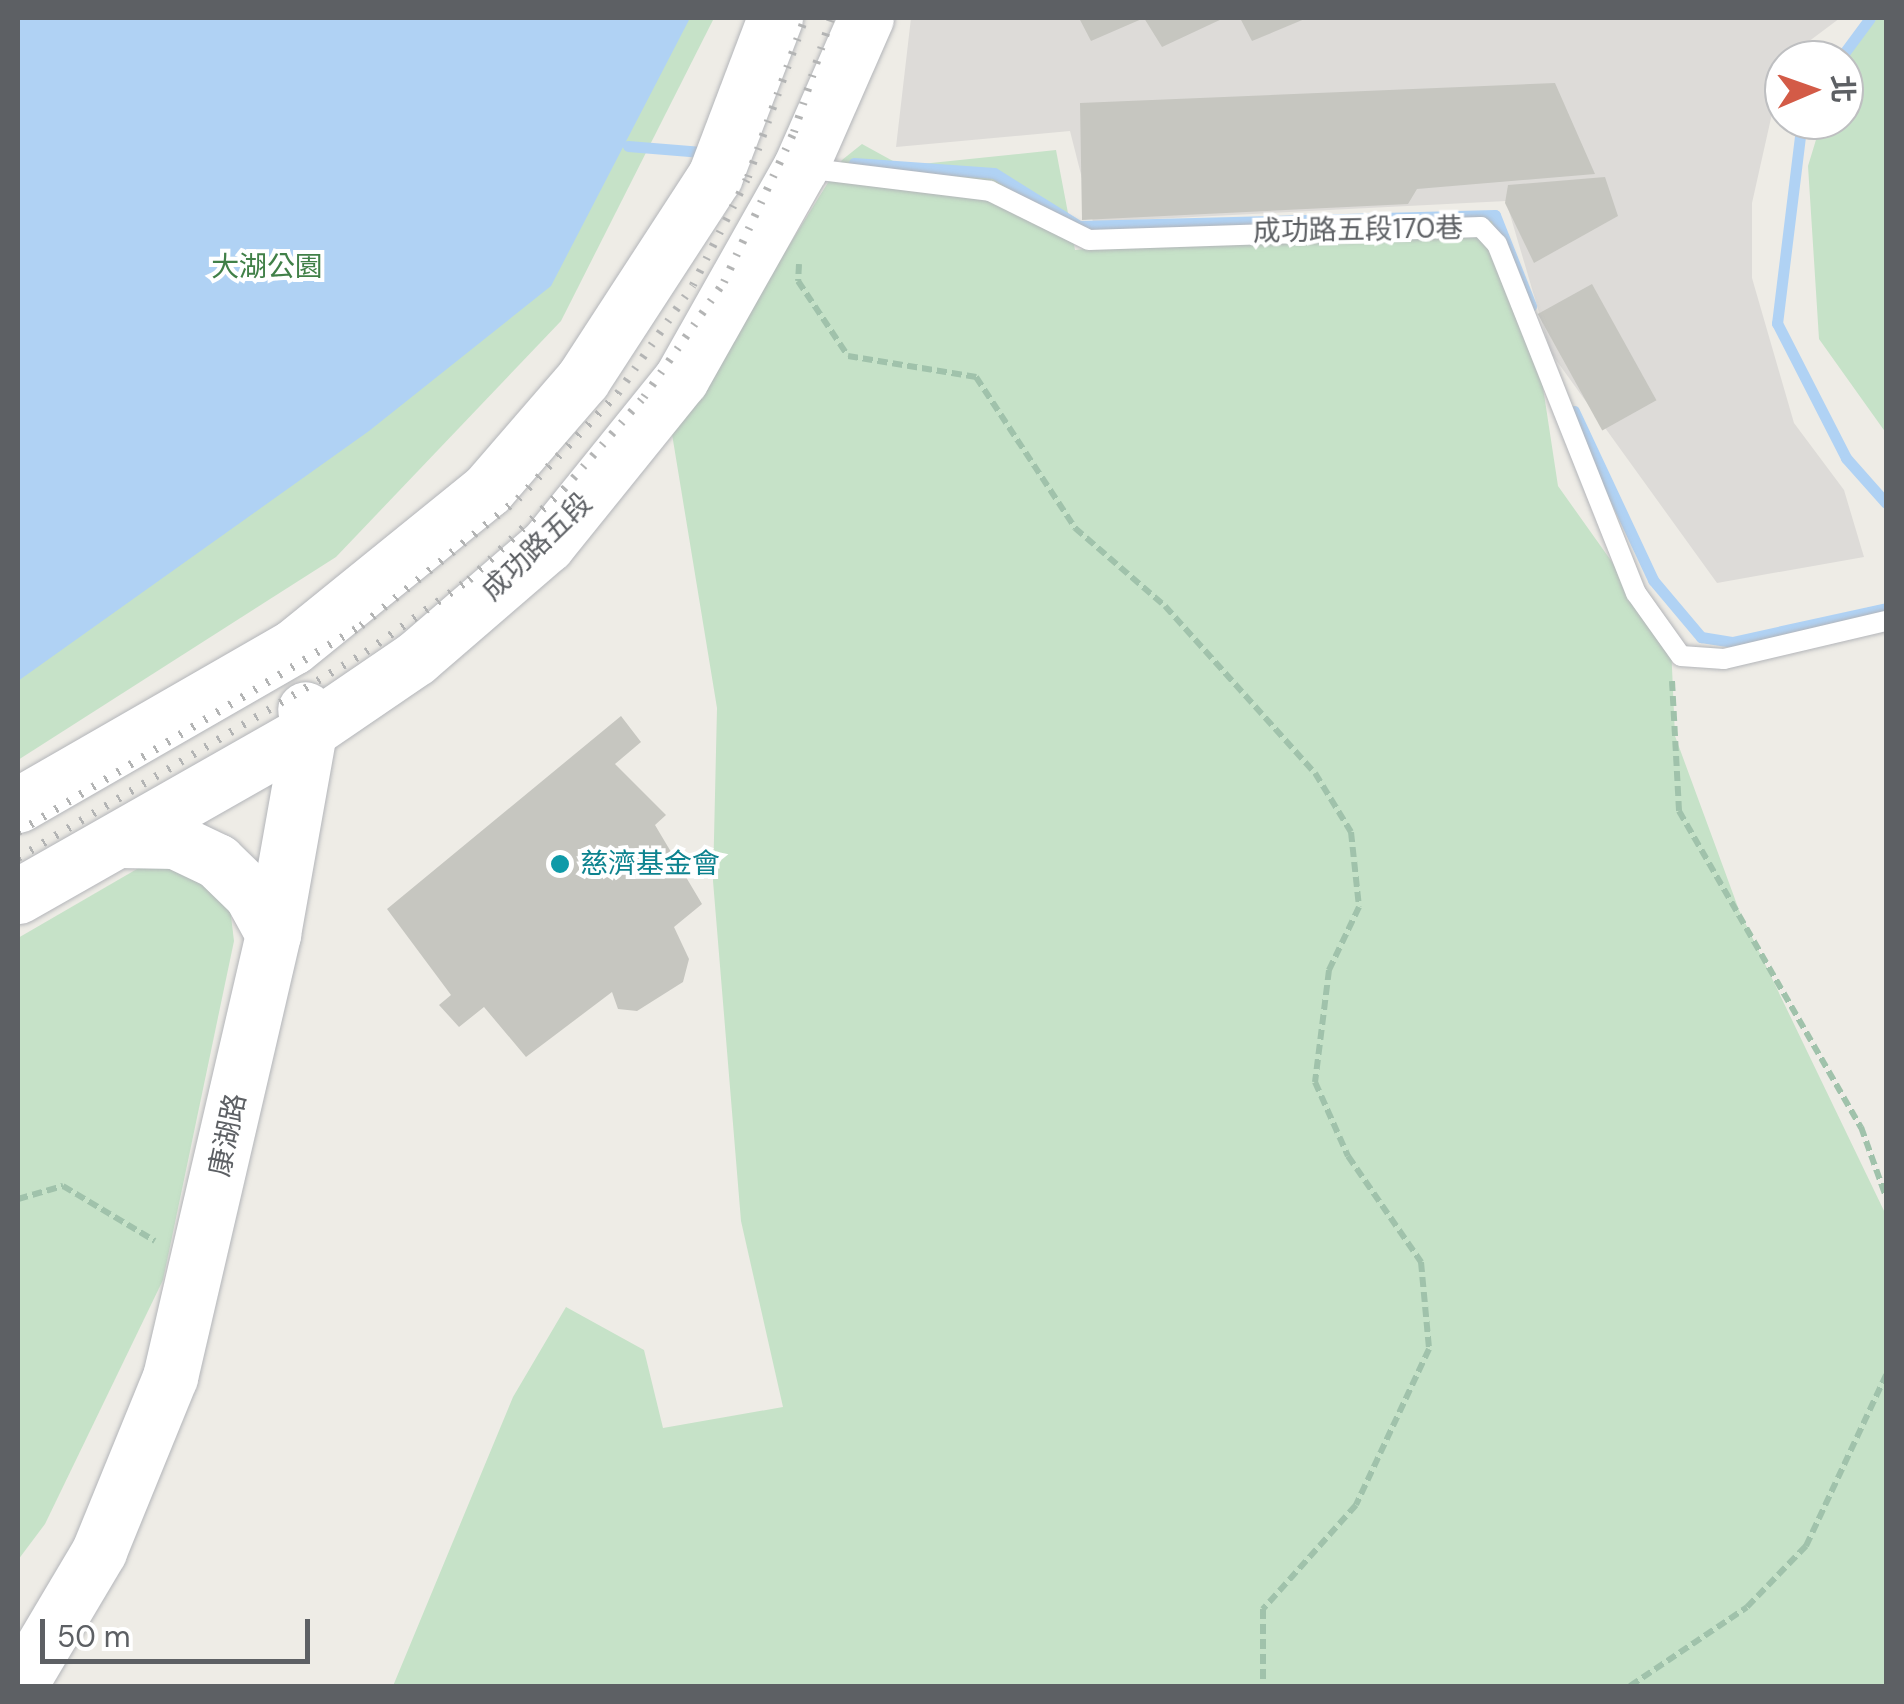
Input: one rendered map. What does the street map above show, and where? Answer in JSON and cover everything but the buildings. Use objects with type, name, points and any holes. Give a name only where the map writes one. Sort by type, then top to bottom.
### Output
[{"type":"main road","points":[[18,804],[293,648],[488,489],[583,379],[715,176],[775,18]]},
{"type":"main road","name":"成功路五段","points":[[18,896],[309,731],[416,658],[588,500],[681,378],[800,168],[866,18]]},
{"type":"main road","name":"康湖路","points":[[19,1686],[70,1604],[133,1477],[199,1267],[273,934],[309,731],[293,648]]},
{"type":"main road","points":[[120,840],[176,841],[218,861],[251,894],[273,934]]},
{"type":"lane","name":"成功路五段170巷","points":[[800,168],[990,191],[1089,240],[1480,228],[1497,244],[1636,593],[1681,656],[1724,658],[1886,621]]},
{"type":"path","points":[[799,244],[798,281],[848,356],[976,377],[1076,528],[1165,606],[1315,772],[1351,832],[1359,907],[1329,970],[1315,1082],[1348,1156],[1422,1262],[1429,1350],[1356,1505],[1264,1609],[1264,1686]]},
{"type":"path","points":[[1672,663],[1679,811],[1861,1126],[1886,1197]]},
{"type":"path","points":[[18,1198],[64,1186],[199,1267]]},
{"type":"path","points":[[1630,1686],[1747,1607],[1806,1546],[1886,1375]]},
{"type":"shaded area","points":[[911,18],[1840,18],[1811,40],[1764,40],[1766,140],[1752,203],[1752,278],[1794,423],[1844,490],[1864,557],[1717,583],[1551,353],[1506,201],[1093,222],[1070,131],[896,147]]},
{"type":"green space","name":"大湖公園","points":[[18,18],[714,18],[561,321],[336,557],[18,760]]},
{"type":"green space","points":[[1877,18],[1886,18],[1886,433],[1819,339],[1808,166],[1816,140],[1864,140],[1864,40],[1860,40]]},
{"type":"green space","points":[[862,144],[902,166],[1056,150],[1075,250],[1496,213],[1528,289],[1558,486],[1671,645],[1675,736],[1739,910],[1886,1215],[1886,1686],[393,1686],[513,1397],[566,1307],[644,1350],[663,1428],[783,1407],[741,1221],[713,881],[717,708],[672,434],[842,160]]},
{"type":"green space","points":[[168,851],[230,908],[234,941],[163,1280],[45,1524],[18,1560],[18,938]]},
{"type":"water","name":"大湖公園","points":[[18,18],[690,18],[551,286],[369,431],[18,681]]},
{"type":"waterway","points":[[1854,40],[1870,18]]},
{"type":"waterway","points":[[1800,140],[1777,323],[1846,458],[1886,503]]},
{"type":"waterway","points":[[628,146],[702,152]]},
{"type":"waterway","points":[[854,163],[994,173],[1079,226],[1495,215],[1531,306]]},
{"type":"waterway","points":[[1574,411],[1653,580],[1701,637],[1732,642],[1886,608]]},
{"type":"railway","points":[[18,832],[361,626],[518,499],[618,393],[693,285],[748,177],[805,18]]},
{"type":"railway","points":[[18,858],[366,652],[469,580],[564,489],[644,397],[724,282],[794,132],[831,18]]},
{"type":"place","name":"慈濟基金會","points":[[560,864]]}]
